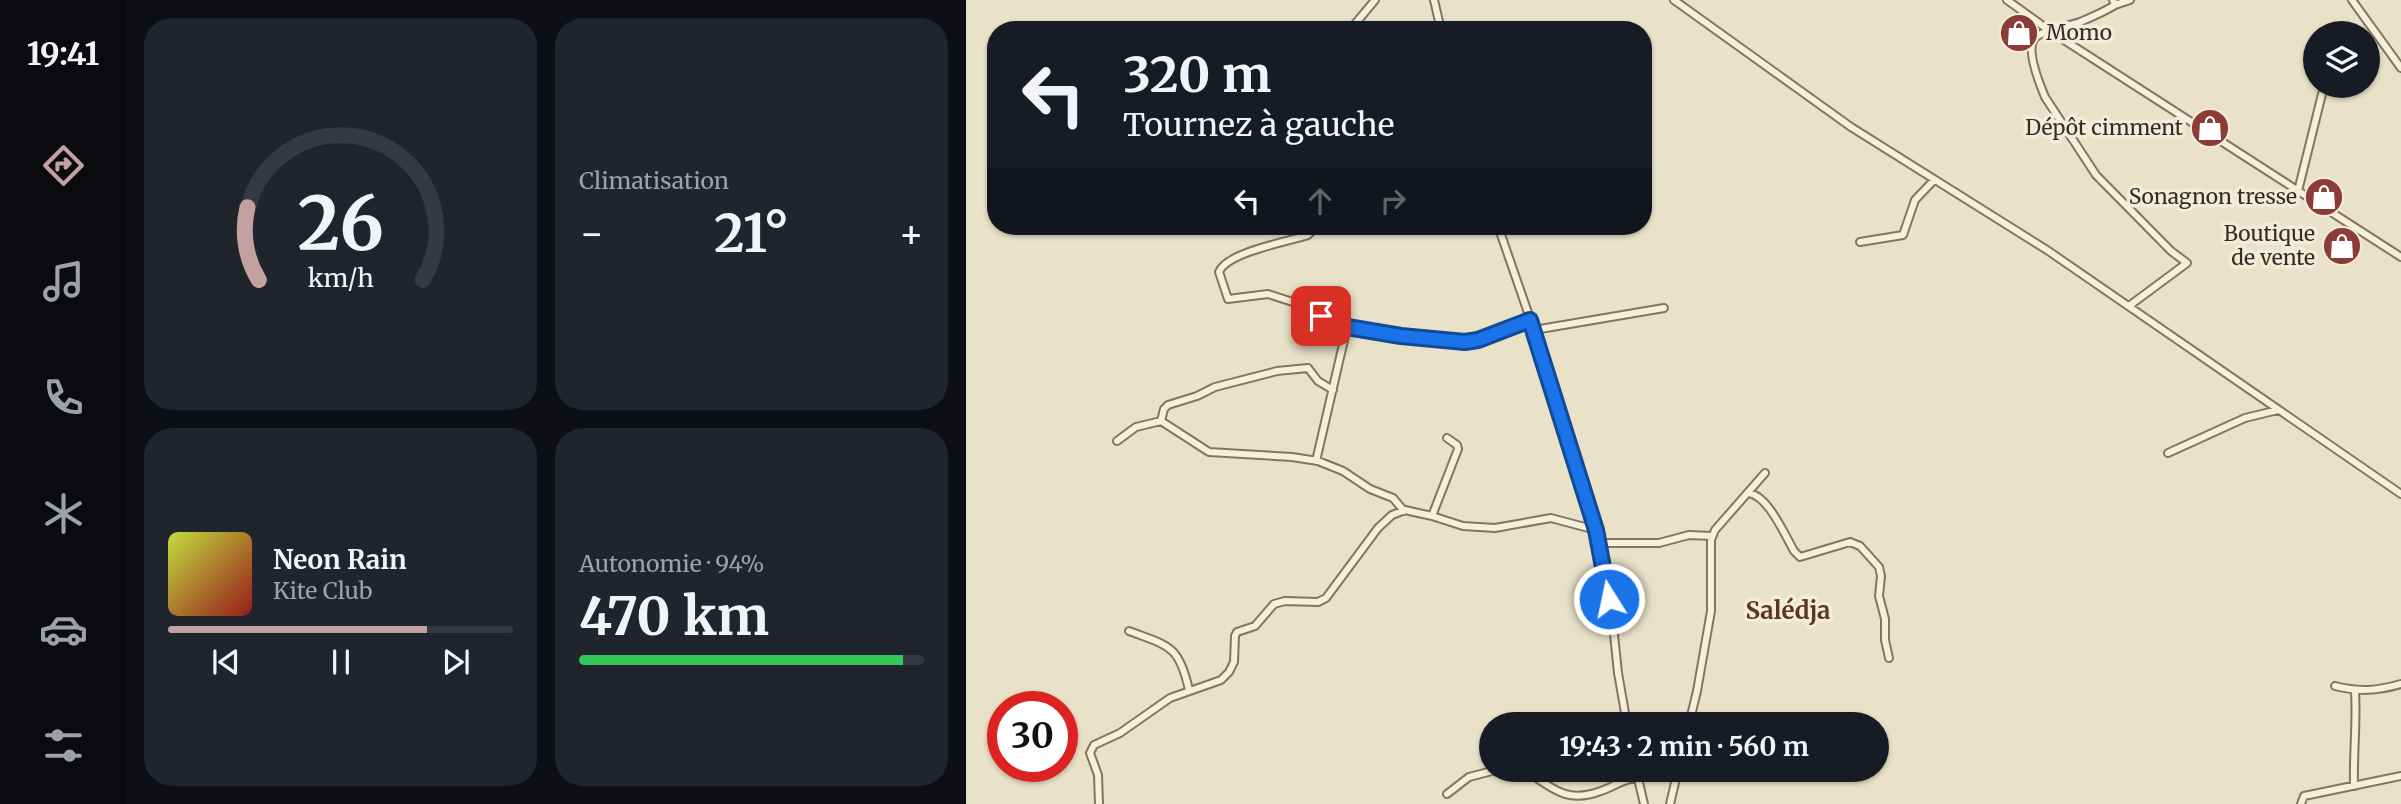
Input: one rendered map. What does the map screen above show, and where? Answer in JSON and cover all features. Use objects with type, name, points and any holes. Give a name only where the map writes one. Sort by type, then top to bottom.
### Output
[{"type":"street","points":[[1358,21],[1375,0]]},
{"type":"street","points":[[1434,0],[1439,21]]},
{"type":"street","points":[[1674,0],[1830,113],[2047,250],[2401,494]]},
{"type":"street","points":[[2007,0],[2050,31],[2401,257]]},
{"type":"street","points":[[2129,306],[2187,263],[2171,251],[2096,175],[2045,97],[2039,84],[2032,43],[2037,36],[2078,23],[2114,2],[2130,0]]},
{"type":"street","points":[[2352,0],[2401,68]]},
{"type":"street","points":[[2298,191],[2321,98]]},
{"type":"street","points":[[1860,242],[1903,235],[1915,200],[1934,180]]},
{"type":"street","points":[[1308,235],[1253,251],[1224,264],[1219,272],[1227,297],[1232,300],[1271,295],[1299,304],[1347,327],[1401,336],[1470,342],[1530,320]]},
{"type":"street","points":[[1501,235],[1534,330],[1596,530],[1625,712]]},
{"type":"street","points":[[1534,330],[1664,308]]},
{"type":"street","points":[[1316,461],[1347,327]]},
{"type":"street","points":[[1161,421],[1168,405],[1197,396],[1214,387],[1276,371],[1308,368],[1318,381],[1333,390]]},
{"type":"street","points":[[2168,453],[2245,418],[2278,410]]},
{"type":"street","points":[[1116,441],[1136,427],[1161,421],[1209,452],[1316,461],[1343,471],[1370,489],[1393,498],[1404,511]]},
{"type":"street","points":[[1432,516],[1458,449],[1457,445],[1447,438]]},
{"type":"street","points":[[1691,712],[1711,611],[1709,550],[1712,536],[1765,473]]},
{"type":"street","points":[[1749,494],[1757,494],[1766,503],[1800,557],[1850,541],[1867,553],[1878,567],[1881,576],[1880,596],[1889,658]]},
{"type":"street","points":[[1099,804],[1098,775],[1090,753],[1091,748],[1120,733],[1170,698],[1216,683],[1227,674],[1235,657],[1235,634],[1255,626],[1274,604],[1285,601],[1318,602],[1326,598],[1378,527],[1392,515],[1404,511],[1463,526],[1495,528],[1551,517],[1596,530]]},
{"type":"street","points":[[1599,543],[1660,543],[1689,535],[1712,536]]},
{"type":"street","points":[[1129,631],[1173,650],[1183,665],[1189,690]]},
{"type":"street","points":[[2335,686],[2354,691],[2380,690],[2401,684]]},
{"type":"street","points":[[2354,691],[2354,786]]},
{"type":"street","points":[[1447,794],[1469,777],[1479,774]]},
{"type":"street","points":[[2301,804],[2304,796],[2401,776]]},
{"type":"street","points":[[1542,782],[1569,798],[1596,793],[1617,782]]},
{"type":"street","points":[[1639,782],[1644,804]]},
{"type":"street","points":[[1670,804],[1675,782]]},
{"type":"place","name":"Momo","points":[[2019,33]]},
{"type":"place","name":"Dépôt cimment","points":[[2210,128]]},
{"type":"place","name":"Sonagnon tresse","points":[[2324,197]]},
{"type":"place","name":"Boutique de vente","points":[[2342,246]]},
{"type":"district","name":"Salédja","points":[[1788,611]]},
{"type":"route","points":[[1321,316],[1347,327],[1457,342],[1478,340],[1530,320],[1596,530],[1609,599]]}]
